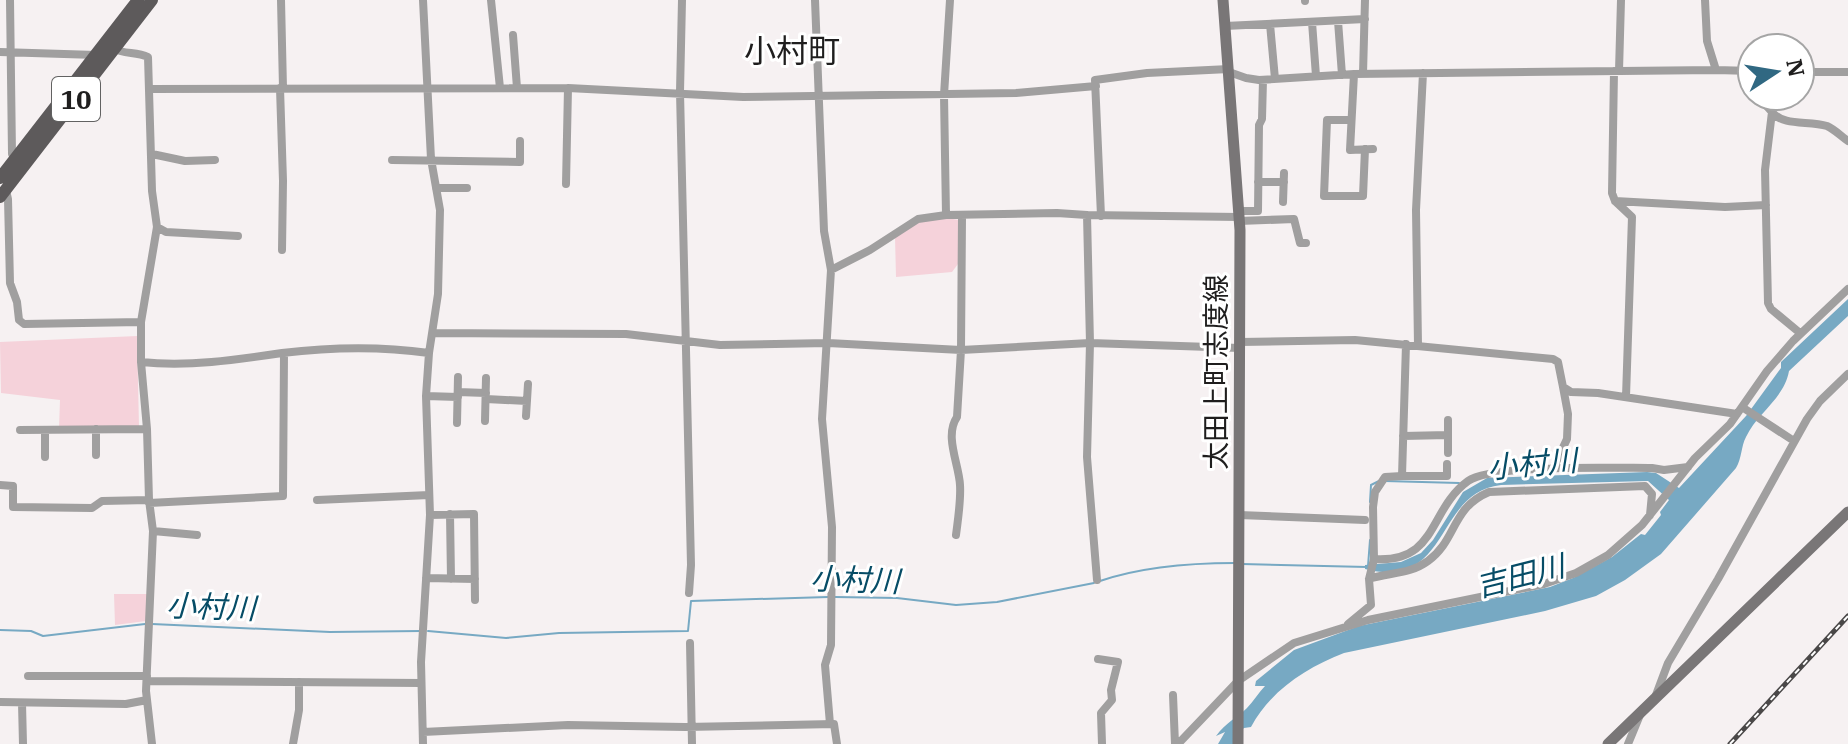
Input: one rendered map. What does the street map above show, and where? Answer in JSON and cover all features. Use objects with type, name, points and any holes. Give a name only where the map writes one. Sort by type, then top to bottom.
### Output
[{"type":"main road","name":"10","points":[[2,188],[15,158],[96,55],[110,46],[138,0]]},
{"type":"main road","name":"10","points":[[2,188],[110,46],[152,0]]},
{"type":"main road","name":"太田上町志度線","points":[[1223,0],[1239,216],[1238,744]]},
{"type":"main road","points":[[1608,744],[1848,512]]},
{"type":"street","points":[[10,0],[12,154],[15,158]]},
{"type":"street","points":[[281,0],[282,250]]},
{"type":"street","points":[[423,0],[431,159],[440,210],[438,294],[426,396],[430,515],[421,683],[423,744]]},
{"type":"street","points":[[491,0],[500,88]]},
{"type":"street","points":[[682,0],[680,92],[691,565],[689,593]]},
{"type":"street","points":[[815,0],[824,231],[831,270],[822,419],[832,527],[831,645],[825,665],[830,724]]},
{"type":"street","points":[[946,215],[944,95],[950,0]]},
{"type":"street","points":[[1351,120],[1327,120],[1324,196],[1363,196],[1369,149],[1350,150],[1365,0]]},
{"type":"street","points":[[1621,0],[1612,193],[1615,201],[1632,217],[1626,397]]},
{"type":"street","points":[[1705,0],[1707,41],[1716,70]]},
{"type":"street","points":[[1225,26],[1365,19]]},
{"type":"street","points":[[1338,21],[1342,75]]},
{"type":"street","points":[[1312,22],[1316,76]]},
{"type":"street","points":[[1270,24],[1275,79]]},
{"type":"street","points":[[513,35],[517,88]]},
{"type":"street","points":[[110,46],[120,53],[139,52],[148,57],[151,89],[152,191],[157,227],[141,322],[141,362],[153,531],[147,679],[152,744]]},
{"type":"street","points":[[0,52],[96,55]]},
{"type":"street","points":[[1101,216],[1095,80],[1147,73],[1229,70],[1246,78],[1263,80],[1358,74],[1736,71]]},
{"type":"street","points":[[1816,72],[1848,72]]},
{"type":"street","points":[[1418,345],[1416,210],[1423,73]]},
{"type":"street","points":[[1239,216],[1258,211],[1263,80]]},
{"type":"street","points":[[151,89],[568,88],[743,97],[1016,93],[1096,86]]},
{"type":"street","points":[[566,184],[568,88]]},
{"type":"street","points":[[1772,112],[1782,120],[1829,127],[1848,141]]},
{"type":"street","points":[[1772,112],[1765,170],[1770,271],[1768,303],[1800,333]]},
{"type":"street","points":[[392,160],[520,162],[520,141]]},
{"type":"street","points":[[152,154],[185,161],[215,160]]},
{"type":"street","points":[[1258,182],[1284,178],[1283,202]]},
{"type":"street","points":[[2,188],[8,199],[10,283],[19,320],[24,324],[141,322]]},
{"type":"street","points":[[436,188],[467,188]]},
{"type":"street","points":[[1615,201],[1725,207],[1766,205]]},
{"type":"street","points":[[831,270],[870,250],[918,219],[946,215],[1186,214],[1294,219],[1300,243],[1306,243]]},
{"type":"street","points":[[1087,215],[1090,343],[1087,457],[1097,580]]},
{"type":"street","points":[[956,535],[960,483],[952,424],[957,417],[961,350],[962,217]]},
{"type":"street","points":[[157,227],[166,232],[238,236]]},
{"type":"street","points":[[1176,744],[1238,681],[1294,643],[1346,626],[1559,580],[1608,555],[1650,515],[1739,411],[1767,371],[1800,333],[1848,289]]},
{"type":"street","points":[[434,333],[626,334],[686,343],[828,343],[961,350],[1090,343],[1240,345],[1355,340],[1553,359],[1558,362],[1568,414],[1567,439],[1549,469],[1545,489]]},
{"type":"street","points":[[1402,476],[1406,344]]},
{"type":"street","points":[[141,362],[191,364],[348,348],[393,348],[429,353]]},
{"type":"street","points":[[0,485],[13,486],[13,507],[92,508],[102,501],[283,496],[284,353]]},
{"type":"street","points":[[1654,699],[1668,663],[1794,441],[1820,401],[1848,374]]},
{"type":"street","points":[[457,423],[458,377]]},
{"type":"street","points":[[485,421],[486,378]]},
{"type":"street","points":[[526,416],[528,384]]},
{"type":"street","points":[[1563,387],[1571,392],[1739,411],[1794,441]]},
{"type":"street","points":[[426,396],[486,396],[527,401]]},
{"type":"street","points":[[1448,420],[1448,453]]},
{"type":"street","points":[[96,429],[96,455]]},
{"type":"street","points":[[20,430],[147,429]]},
{"type":"street","points":[[45,430],[45,457]]},
{"type":"street","points":[[1403,436],[1448,435]]},
{"type":"street","points":[[1346,626],[1371,605],[1369,576],[1374,561],[1375,492],[1382,481],[1402,476],[1447,476],[1447,464]]},
{"type":"street","points":[[1374,561],[1403,557],[1418,548],[1428,538],[1453,496],[1474,478],[1502,472],[1549,469],[1686,470]]},
{"type":"street","points":[[1369,576],[1404,573],[1431,559],[1442,547],[1468,504],[1478,496],[1505,489],[1645,486],[1652,494],[1650,515]]},
{"type":"street","points":[[317,500],[429,495]]},
{"type":"street","points":[[450,514],[451,579]]},
{"type":"street","points":[[430,515],[474,514],[475,600]]},
{"type":"street","points":[[1239,515],[1365,520]]},
{"type":"street","points":[[153,531],[197,535]]},
{"type":"street","points":[[426,578],[475,579]]},
{"type":"street","points":[[690,643],[692,744]]},
{"type":"street","points":[[1098,659],[1118,662],[1112,700],[1101,713],[1102,744]]},
{"type":"street","points":[[28,676],[421,683]]},
{"type":"street","points":[[293,744],[299,710],[299,682]]},
{"type":"street","points":[[1173,695],[1176,744]]},
{"type":"street","points":[[0,702],[126,704],[147,700]]},
{"type":"street","points":[[22,703],[23,744]]},
{"type":"street","points":[[1628,744],[1640,713]]},
{"type":"street","points":[[423,732],[578,725],[692,727],[834,724],[837,744]]},
{"type":"shaded area","points":[[959,220],[958,264],[952,272],[896,277],[895,237],[918,221]]},
{"type":"shaded area","points":[[137,336],[139,427],[59,429],[60,400],[1,393],[0,342]]},
{"type":"shaded area","points":[[114,594],[147,594],[146,621],[115,625]]},
{"type":"water","points":[[1848,299],[1848,316],[1789,371],[1782,390],[1751,428],[1736,468],[1661,554],[1625,580],[1596,596],[1545,611],[1344,653],[1303,673],[1279,691],[1251,727],[1244,728],[1235,736],[1234,744],[1218,744],[1225,732],[1216,736],[1220,731],[1247,708],[1265,686],[1255,686],[1256,681],[1294,650],[1359,626],[1550,587],[1612,557],[1641,534],[1645,535],[1669,500],[1648,481],[1501,485],[1479,492],[1464,504],[1428,554],[1413,566],[1393,572],[1365,569],[1365,565],[1401,562],[1421,553],[1433,540],[1463,492],[1487,478],[1647,472],[1656,473],[1679,488],[1746,416],[1781,368],[1781,362]]},
{"type":"waterway","points":[[1370,502],[1371,485],[1379,481]]},
{"type":"waterway","points":[[1385,481],[1459,483]]},
{"type":"waterway","points":[[1368,566],[1370,540]]},
{"type":"waterway","name":"小村川","points":[[1100,581],[1167,567],[1235,563]]},
{"type":"waterway","name":"小村川","points":[[1242,564],[1367,567]]},
{"type":"waterway","name":"小村川","points":[[835,597],[897,598],[956,605],[997,602],[1094,583]]},
{"type":"waterway","name":"小村川","points":[[428,631],[506,638],[559,633],[688,631],[691,601],[828,597]]},
{"type":"waterway","name":"小村川","points":[[0,630],[31,631],[43,636],[145,624]]},
{"type":"waterway","name":"小村川","points":[[152,624],[330,632],[421,631]]},
{"type":"railway","points":[[1730,744],[1848,616]]},
{"type":"district","name":"小村町","points":[[792,50]]},
{"type":"water label","name":"吉田川","points":[[1520,575]]}]
